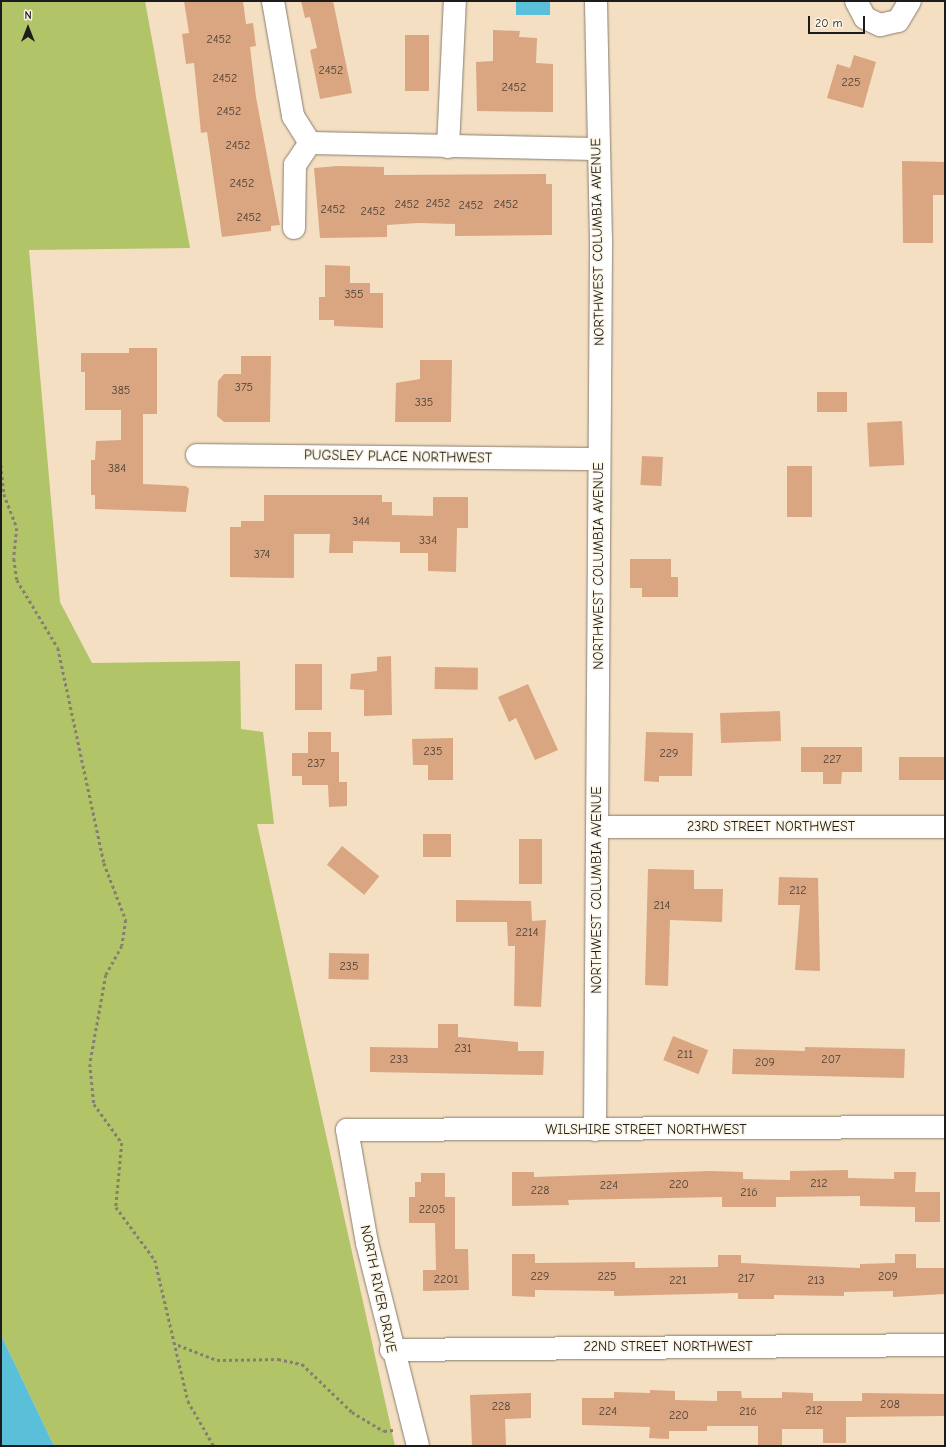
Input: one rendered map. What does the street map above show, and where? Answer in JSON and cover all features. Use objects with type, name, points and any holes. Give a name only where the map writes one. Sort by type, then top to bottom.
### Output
[{"type":"street","points":[[273,1],[293,116],[310,143]]},
{"type":"street","points":[[448,147],[455,1]]},
{"type":"street","name":"NORTHWEST COLUMBIA AVENUE","points":[[595,1130],[601,241],[596,148],[596,1]]},
{"type":"street","points":[[856,1],[864,18],[880,25],[898,21],[910,1]]},
{"type":"street","points":[[310,143],[448,147],[596,148]]},
{"type":"street","points":[[294,228],[296,165],[310,143]]},
{"type":"street","name":"PUGSLEY PLACE NORTHWEST","points":[[197,455],[600,460]]},
{"type":"street","name":"23RD STREET NORTHWEST","points":[[597,827],[945,827]]},
{"type":"street","name":"WILSHIRE STREET NORTHWEST","points":[[347,1130],[595,1130],[945,1127]]},
{"type":"street","name":"NORTH RIVER DRIVE","points":[[347,1130],[391,1350],[415,1436]]},
{"type":"street","name":"22ND STREET NORTHWEST","points":[[391,1350],[945,1345]]},
{"type":"path","points":[[1,465],[4,494],[17,528],[14,559],[17,580],[58,648],[104,863],[126,920],[122,946],[106,976],[90,1064],[94,1104],[122,1143],[116,1207],[155,1260],[178,1345],[188,1401],[214,1446]]},
{"type":"path","points":[[178,1345],[217,1360],[278,1359],[302,1364],[368,1423],[384,1431],[415,1436]]},
{"type":"green space","points":[[1,1],[145,1],[190,248],[29,250],[60,602],[92,663],[240,661],[241,729],[263,732],[274,824],[257,824],[395,1446],[54,1446],[1,1335]]},
{"type":"water","points":[[516,1],[550,1],[550,15],[516,15]]},
{"type":"water","points":[[1,1335],[54,1446],[1,1446]]},
{"type":"building","points":[[184,1],[243,1],[246,24],[253,23],[256,46],[250,47],[256,97],[280,225],[271,226],[271,231],[222,237],[207,132],[201,133],[194,63],[186,64],[182,34],[189,33]]},
{"type":"building","points":[[301,1],[333,1],[352,93],[320,99],[310,50],[317,48],[310,17],[305,18]]},
{"type":"building","points":[[493,30],[520,31],[519,37],[537,38],[536,63],[553,64],[553,112],[477,111],[476,62],[493,61]]},
{"type":"building","points":[[405,35],[429,35],[429,91],[405,91]]},
{"type":"building","points":[[854,55],[876,62],[863,108],[827,98],[837,64],[850,68]]},
{"type":"building","points":[[902,161],[945,162],[945,195],[933,195],[933,243],[903,243]]},
{"type":"building","points":[[338,166],[384,167],[384,175],[546,174],[546,184],[552,184],[552,235],[455,236],[455,224],[418,223],[387,225],[387,237],[320,238],[314,168]]},
{"type":"building","points":[[325,265],[350,266],[350,283],[370,283],[370,293],[383,293],[383,328],[334,326],[334,320],[319,320],[319,297],[325,297]]},
{"type":"building","points":[[129,348],[157,348],[157,414],[143,414],[143,484],[186,486],[189,489],[186,512],[95,509],[95,495],[91,495],[91,460],[95,460],[96,441],[121,440],[121,410],[85,410],[85,372],[81,372],[81,353],[129,353]]},
{"type":"building","points":[[241,356],[271,356],[270,422],[224,422],[217,416],[218,381],[224,374],[241,374]]},
{"type":"building","points":[[420,360],[452,360],[451,422],[395,422],[396,383],[420,379]]},
{"type":"building","points":[[817,392],[847,392],[847,412],[817,412]]},
{"type":"building","points":[[902,421],[904,465],[869,467],[867,423]]},
{"type":"building","points":[[642,456],[663,457],[661,486],[640,485]]},
{"type":"building","points":[[787,466],[812,466],[812,517],[787,517]]},
{"type":"building","points":[[264,495],[382,495],[382,502],[392,502],[392,515],[433,516],[433,497],[468,497],[468,528],[457,528],[456,572],[428,571],[428,553],[400,553],[400,542],[353,541],[353,553],[329,553],[330,534],[294,534],[294,578],[230,577],[230,527],[241,527],[241,521],[264,521]]},
{"type":"building","points":[[630,559],[671,559],[671,577],[678,577],[678,597],[642,597],[642,588],[630,588]]},
{"type":"building","points":[[391,656],[392,715],[364,716],[364,690],[350,689],[351,674],[377,671],[377,657]]},
{"type":"building","points":[[295,664],[322,664],[322,710],[295,710]]},
{"type":"building","points":[[435,667],[478,668],[478,690],[435,689]]},
{"type":"building","points":[[528,684],[558,750],[535,760],[516,718],[509,722],[498,697]]},
{"type":"building","points":[[780,711],[781,741],[721,743],[720,713]]},
{"type":"building","points":[[308,732],[331,732],[331,752],[339,752],[339,782],[347,782],[347,806],[329,807],[328,785],[302,785],[302,776],[292,776],[292,753],[308,753]]},
{"type":"building","points":[[646,732],[693,733],[692,776],[659,776],[659,782],[644,781]]},
{"type":"building","points":[[453,738],[453,780],[428,780],[428,765],[413,765],[412,739]]},
{"type":"building","points":[[801,747],[862,747],[862,772],[842,772],[841,784],[823,784],[823,772],[801,772]]},
{"type":"building","points":[[899,757],[945,757],[945,780],[899,780]]},
{"type":"building","points":[[423,834],[451,834],[451,857],[423,857]]},
{"type":"building","points":[[519,839],[542,839],[542,884],[519,884]]},
{"type":"building","points":[[342,846],[379,876],[364,895],[327,865]]},
{"type":"building","points":[[648,869],[694,870],[694,889],[723,889],[722,922],[670,920],[668,986],[645,985]]},
{"type":"building","points":[[779,877],[818,878],[820,971],[795,970],[800,905],[778,905]]},
{"type":"building","points":[[456,900],[531,901],[532,921],[546,920],[541,1007],[514,1006],[515,946],[508,946],[507,922],[456,922]]},
{"type":"building","points":[[329,953],[369,954],[369,980],[329,979]]},
{"type":"building","points":[[438,1024],[458,1024],[458,1037],[518,1042],[518,1051],[544,1051],[543,1075],[370,1072],[370,1047],[438,1048]]},
{"type":"building","points":[[673,1036],[708,1050],[698,1074],[663,1060]]},
{"type":"building","points":[[805,1047],[905,1049],[904,1078],[732,1074],[733,1049],[805,1051]]},
{"type":"building","points":[[848,1170],[848,1178],[894,1179],[894,1172],[916,1172],[915,1192],[940,1192],[940,1222],[915,1222],[915,1207],[860,1206],[860,1196],[776,1197],[776,1207],[722,1207],[722,1197],[568,1200],[569,1205],[512,1206],[512,1172],[534,1172],[534,1177],[710,1171],[743,1172],[743,1179],[790,1180],[790,1171]]},
{"type":"building","points":[[421,1173],[445,1173],[445,1197],[455,1197],[455,1249],[468,1249],[469,1290],[423,1291],[423,1270],[436,1270],[435,1223],[409,1223],[409,1197],[415,1197],[415,1182],[421,1182]]},
{"type":"building","points":[[512,1254],[535,1254],[535,1263],[635,1262],[635,1268],[718,1267],[718,1255],[741,1255],[741,1263],[860,1268],[860,1264],[895,1263],[895,1254],[916,1254],[916,1268],[945,1268],[945,1294],[893,1297],[893,1291],[844,1292],[844,1296],[774,1295],[774,1299],[738,1299],[738,1293],[614,1296],[614,1291],[535,1290],[535,1297],[512,1296]]},
{"type":"building","points":[[650,1390],[675,1391],[675,1400],[717,1401],[717,1391],[741,1391],[742,1398],[782,1398],[782,1392],[813,1393],[813,1401],[862,1401],[862,1393],[945,1394],[945,1416],[846,1417],[846,1443],[823,1443],[823,1429],[782,1429],[782,1446],[758,1446],[758,1426],[707,1426],[707,1431],[669,1431],[669,1439],[649,1438],[650,1427],[582,1425],[582,1398],[614,1398],[614,1392],[650,1393]]},
{"type":"building","points":[[531,1393],[531,1418],[505,1419],[506,1446],[472,1446],[470,1395]]}]
